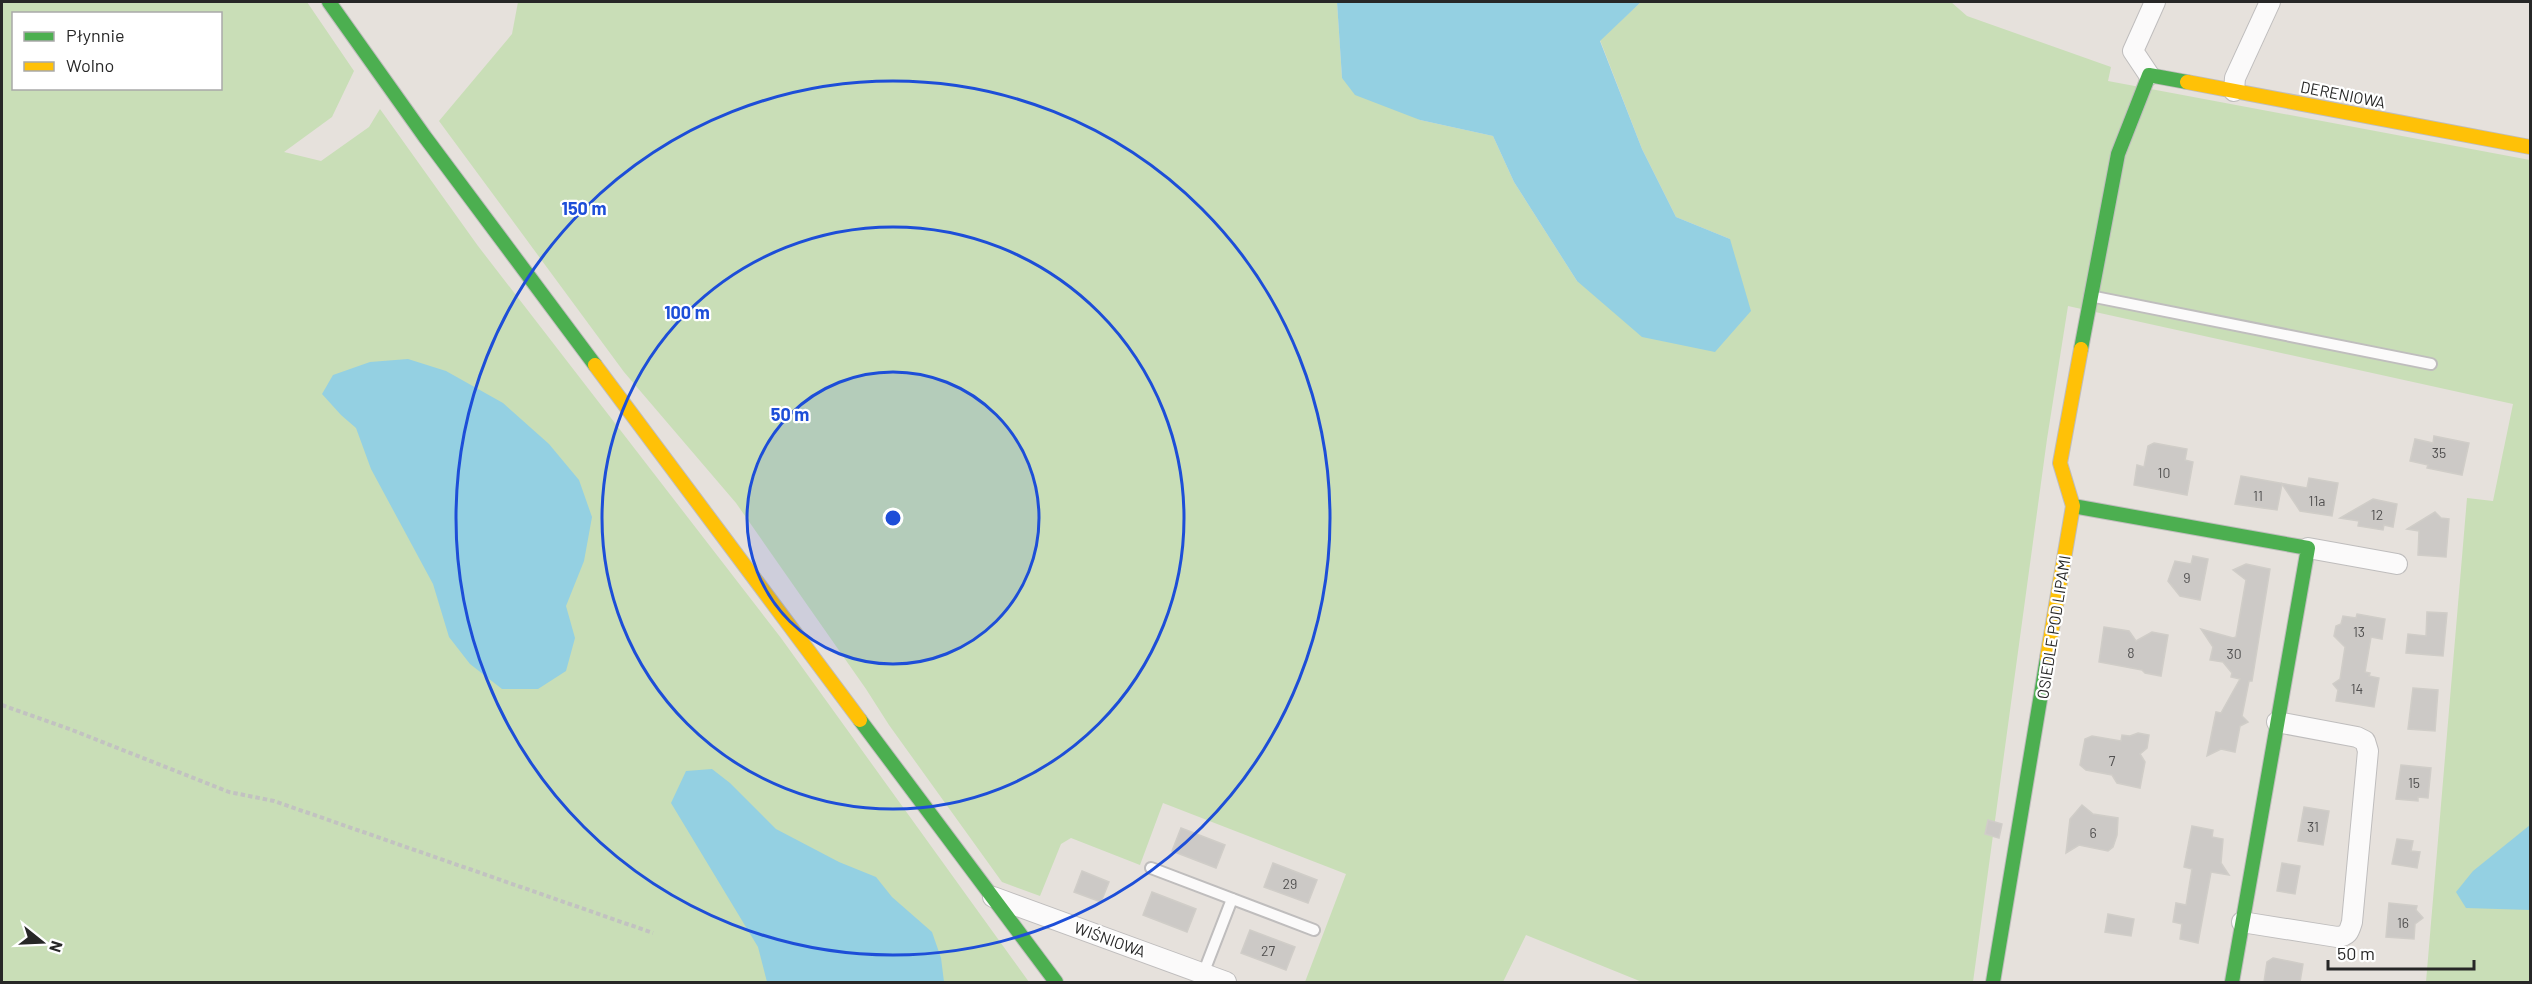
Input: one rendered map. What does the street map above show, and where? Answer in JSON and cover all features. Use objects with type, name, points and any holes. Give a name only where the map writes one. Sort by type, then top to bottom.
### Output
[{"type":"street","points":[[329,2],[425,137],[1056,982]]},
{"type":"street","points":[[2155,2],[2133,51],[2149,75],[2118,154],[2060,463],[2073,506],[2397,564]]},
{"type":"street","points":[[2234,91],[2235,78],[2270,2]]},
{"type":"street","name":"DERENIOWA","points":[[2149,75],[2530,147]]},
{"type":"street","name":"OSIEDLE POD LIPAMI","points":[[1993,982],[2073,506]]},
{"type":"street","points":[[2232,982],[2308,548]]},
{"type":"street","points":[[2242,922],[2344,937],[2349,933],[2352,922],[2368,751],[2365,741],[2357,737],[2277,722]]},
{"type":"street","name":"WIŚNIOWA","points":[[993,897],[1226,982]]},
{"type":"lane","points":[[2090,296],[2432,364]]},
{"type":"lane","points":[[1151,868],[1314,930]]},
{"type":"lane","points":[[1203,974],[1232,899]]},
{"type":"path","points":[[2,705],[229,792],[274,801],[653,933]]},
{"type":"green space","points":[[2,2],[307,2],[354,71],[332,117],[284,152],[321,161],[369,127],[380,109],[478,246],[781,638],[1029,982],[2,982]]},
{"type":"green space","points":[[518,2],[1337,2],[1342,78],[1420,120],[1493,136],[1514,182],[1577,281],[1730,239],[1676,217],[1642,149],[1600,40],[1641,2],[1951,2],[1967,16],[2111,67],[2108,81],[2530,160],[2530,982],[2426,982],[2467,498],[2493,501],[2513,404],[2068,306],[2047,439],[1973,982],[1642,982],[1526,935],[1503,982],[1305,982],[1346,874],[1163,803],[1140,865],[1071,838],[1061,844],[1040,896],[1002,882],[889,725],[736,503],[624,372],[439,121],[512,34]]},
{"type":"water","points":[[1337,2],[1641,2],[1600,41],[1642,149],[1676,217],[1730,239],[1751,311],[1715,352],[1642,337],[1577,281],[1514,182],[1493,136],[1420,120],[1355,95],[1342,78]]},
{"type":"water","points":[[408,359],[446,371],[503,403],[549,444],[579,480],[592,517],[584,561],[566,606],[575,638],[566,671],[538,689],[502,689],[470,664],[449,637],[433,584],[371,469],[356,428],[322,394],[333,375],[370,362]]},
{"type":"water","points":[[712,769],[730,783],[776,829],[839,862],[876,877],[892,897],[932,932],[941,958],[944,982],[767,982],[758,947],[671,803],[686,771]]},
{"type":"water","points":[[2530,825],[2530,910],[2466,908],[2456,892],[2473,871]]},
{"type":"building","points":[[2434,436],[2469,443],[2462,475],[2427,468],[2428,465],[2410,461],[2415,439],[2433,443]]},
{"type":"building","points":[[2154,443],[2187,449],[2185,460],[2193,462],[2187,495],[2134,485],[2137,465],[2144,467],[2148,446]]},
{"type":"building","points":[[2241,476],[2307,488],[2309,478],[2338,483],[2332,516],[2300,511],[2282,484],[2277,510],[2235,504]]},
{"type":"building","points":[[2373,499],[2397,504],[2393,527],[2384,525],[2383,530],[2358,526],[2359,521],[2340,518]]},
{"type":"building","points":[[2435,512],[2441,518],[2449,519],[2446,557],[2418,555],[2419,531],[2407,529]]},
{"type":"building","points":[[2193,556],[2208,559],[2200,600],[2180,596],[2168,581],[2175,561],[2191,564]]},
{"type":"building","points":[[2246,564],[2270,569],[2252,681],[2249,681],[2242,716],[2248,722],[2240,726],[2235,752],[2221,749],[2207,756],[2216,712],[2221,713],[2240,679],[2231,677],[2232,673],[2223,662],[2210,660],[2213,647],[2201,629],[2236,637],[2246,580],[2233,570]]},
{"type":"building","points":[[2427,612],[2447,613],[2443,656],[2406,653],[2408,634],[2426,636]]},
{"type":"building","points":[[2357,614],[2385,619],[2382,639],[2371,637],[2365,672],[2370,673],[2369,676],[2379,678],[2374,707],[2336,701],[2338,690],[2333,684],[2340,679],[2345,647],[2334,636],[2336,626],[2341,624],[2343,616],[2356,618]]},
{"type":"building","points":[[2104,627],[2129,631],[2136,641],[2152,632],[2168,635],[2161,676],[2099,662]]},
{"type":"building","points":[[2413,688],[2438,690],[2435,731],[2408,729]]},
{"type":"building","points":[[2138,733],[2149,735],[2147,748],[2140,754],[2145,762],[2140,788],[2117,783],[2112,775],[2086,770],[2080,765],[2085,739],[2092,736],[2121,741],[2122,735],[2130,736]]},
{"type":"building","points":[[2401,765],[2431,768],[2428,798],[2418,797],[2418,801],[2396,799]]},
{"type":"building","points":[[2082,805],[2093,814],[2118,818],[2117,835],[2113,847],[2108,851],[2079,845],[2066,853],[2070,819]]},
{"type":"building","points":[[2304,807],[2329,811],[2323,845],[2298,841]]},
{"type":"building","points":[[1988,820],[2002,824],[1999,838],[1985,834]]},
{"type":"building","points":[[2192,826],[2213,830],[2212,837],[2223,839],[2221,863],[2229,875],[2211,872],[2198,943],[2180,939],[2182,924],[2173,922],[2176,903],[2186,905],[2192,869],[2184,867]]},
{"type":"building","points":[[1181,828],[1225,845],[1216,868],[1172,851]]},
{"type":"building","points":[[2397,839],[2413,841],[2411,851],[2420,852],[2417,868],[2392,864]]},
{"type":"building","points":[[1273,863],[1317,880],[1308,903],[1264,887]]},
{"type":"building","points":[[2282,863],[2300,866],[2295,894],[2277,891]]},
{"type":"building","points":[[1082,871],[1109,882],[1101,902],[1074,892]]},
{"type":"building","points":[[1152,892],[1196,909],[1187,932],[1143,915]]},
{"type":"building","points":[[2389,903],[2417,906],[2416,910],[2423,918],[2415,924],[2414,939],[2386,937]]},
{"type":"building","points":[[2108,914],[2134,919],[2131,936],[2105,932]]},
{"type":"building","points":[[1250,930],[1295,947],[1286,970],[1241,953]]},
{"type":"building","points":[[2273,958],[2303,964],[2300,982],[2264,982],[2267,962]]},
{"type":"traffic: fast","points":[[329,2],[425,137],[595,365]]},
{"type":"traffic: fast","points":[[2081,349],[2118,154],[2149,75],[2187,82]]},
{"type":"traffic: fast","points":[[2073,506],[2308,548],[2232,982]]},
{"type":"traffic: fast","points":[[1993,982],[2047,658]]},
{"type":"traffic: fast","points":[[860,720],[1056,982]]},
{"type":"traffic: slow","points":[[2187,82],[2530,147]]},
{"type":"traffic: slow","points":[[2047,658],[2073,506],[2060,463],[2081,349]]},
{"type":"traffic: slow","points":[[595,365],[860,720]]}]
